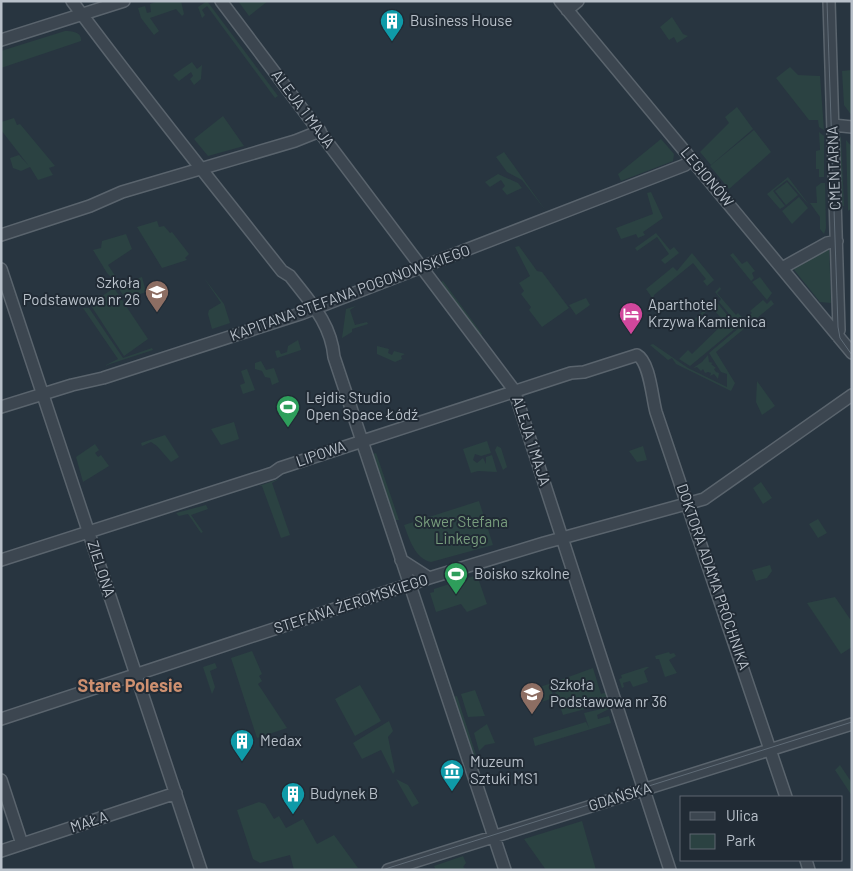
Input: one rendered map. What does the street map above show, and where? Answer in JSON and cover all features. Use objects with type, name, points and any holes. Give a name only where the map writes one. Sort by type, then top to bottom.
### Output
[{"type":"street","points":[[72,1],[201,170],[282,271],[290,276],[327,325],[334,357],[505,870]]},
{"type":"street","points":[[1,40],[124,1]]},
{"type":"street","name":"ALEJA 1 MAJA","points":[[221,1],[424,267],[514,391],[670,870]]},
{"type":"street","points":[[564,6],[578,1]]},
{"type":"street","name":"CMENTARNA","points":[[829,1],[837,241],[839,330],[837,335]]},
{"type":"street","name":"LEGIONÓW","points":[[564,6],[852,353]]},
{"type":"street","points":[[833,125],[852,127]]},
{"type":"street","points":[[1,235],[90,206],[122,192],[310,137],[320,131]]},
{"type":"street","name":"KAPITANA STEFANA POGONOWSKIEGO","points":[[1,407],[103,378],[314,307],[574,210],[685,165],[692,159]]},
{"type":"street","points":[[782,268],[827,243],[837,241]]},
{"type":"street","name":"ZIELONA","points":[[1,269],[201,870]]},
{"type":"street","name":"LIPOWA","points":[[1,560],[273,473],[280,468],[514,391],[635,355],[642,358]]},
{"type":"street","name":"DOKTORA ADAMA PRÓCHNIKA","points":[[642,358],[653,392],[652,400],[786,796]]},
{"type":"street","name":"STEFANA ŻEROMSKIEGO","points":[[1,719],[410,584],[562,538],[688,504],[711,494],[852,395]]},
{"type":"street","points":[[401,560],[430,578]]},
{"type":"street","name":"GDAŃSKA","points":[[388,870],[852,724]]},
{"type":"street","points":[[1,780],[22,844]]},
{"type":"street","name":"MAŁA","points":[[1,850],[176,793]]},
{"type":"green space","points":[[158,1],[181,1],[184,14],[182,16],[176,9],[150,18],[159,31],[154,35],[141,18],[138,8],[145,6],[147,13],[151,12],[150,4]]},
{"type":"green space","points":[[207,1],[278,96],[275,98],[207,6],[202,10],[205,15],[202,18],[198,7]]},
{"type":"green space","points":[[238,1],[268,1],[249,16]]},
{"type":"green space","points":[[672,17],[683,34],[688,36],[677,43],[674,37],[669,40],[660,27]]},
{"type":"green space","points":[[65,31],[78,34],[81,41],[1,68],[1,51]]},
{"type":"green space","points":[[192,62],[197,69],[202,65],[201,79],[194,85],[190,79],[193,76],[191,72],[179,81],[173,75]]},
{"type":"green space","points":[[790,67],[798,75],[820,76],[824,130],[819,127],[818,120],[809,120],[776,78]]},
{"type":"green space","points":[[852,70],[852,116],[844,105],[842,71]]},
{"type":"green space","points":[[737,107],[753,129],[711,165],[700,152],[729,123],[725,117]]},
{"type":"green space","points":[[223,116],[244,146],[208,156],[194,139]]},
{"type":"green space","points":[[14,118],[17,125],[20,124],[55,166],[49,168],[53,175],[38,180],[30,167],[21,171],[13,168],[10,158],[19,155],[29,166],[1,130],[1,122]]},
{"type":"green space","points":[[754,130],[771,152],[729,189],[710,166]]},
{"type":"green space","points":[[819,132],[824,136],[824,177],[819,177],[819,169],[816,169],[816,151],[820,150]]},
{"type":"green space","points":[[841,137],[844,206],[841,206],[838,138]]},
{"type":"green space","points":[[661,139],[674,154],[673,161],[621,181],[618,174]]},
{"type":"green space","points":[[846,140],[852,147],[852,208],[848,211]]},
{"type":"green space","points":[[504,152],[546,211],[522,180],[507,172],[496,157]]},
{"type":"green space","points":[[498,174],[518,183],[522,188],[507,195],[502,189],[505,186],[501,180],[490,187],[485,182]]},
{"type":"green space","points":[[788,177],[810,206],[787,180],[773,191],[785,206],[780,209],[767,194]]},
{"type":"green space","points":[[787,182],[798,195],[786,205],[775,191]]},
{"type":"green space","points":[[821,183],[825,183],[826,228],[824,234],[820,229],[820,217],[810,203],[817,203],[816,187]]},
{"type":"green space","points":[[651,192],[663,218],[643,232],[645,235],[638,238],[636,234],[621,239],[616,228],[653,214],[647,193]]},
{"type":"green space","points":[[799,197],[808,208],[792,224],[782,211]]},
{"type":"green space","points":[[157,221],[159,227],[164,226],[170,233],[172,232],[189,254],[185,258],[187,260],[162,268],[137,227]]},
{"type":"green space","points":[[656,233],[670,250],[674,247],[679,253],[665,264],[661,260],[669,254],[657,237],[637,251],[635,248]]},
{"type":"green space","points":[[126,234],[132,249],[108,265],[118,280],[115,281],[107,273],[93,250],[101,248],[102,241]]},
{"type":"green space","points":[[519,246],[537,271],[542,272],[569,308],[542,327],[529,310],[531,307],[521,294],[524,291],[519,283],[530,276],[515,247]]},
{"type":"green space","points":[[829,246],[831,303],[820,302],[791,266]]},
{"type":"green space","points":[[692,253],[714,280],[707,286],[703,281],[706,279],[693,263],[654,295],[653,299],[646,289],[673,267],[677,271]]},
{"type":"green space","points":[[733,253],[742,264],[747,261],[755,271],[752,273],[754,278],[751,281],[730,255]]},
{"type":"green space","points":[[142,277],[146,292],[126,299],[116,285]]},
{"type":"green space","points":[[760,277],[772,293],[767,300],[752,282]]},
{"type":"green space","points":[[204,278],[224,304],[230,323],[212,329],[208,314],[209,310],[221,303]]},
{"type":"green space","points":[[443,281],[482,334],[480,336],[441,282]]},
{"type":"green space","points":[[720,287],[721,289],[717,293],[736,315],[738,313],[744,319],[763,300],[767,304],[771,300],[774,304],[716,352],[735,383],[731,391],[676,364],[672,358],[668,360],[650,345],[653,344],[688,368],[727,387],[727,374],[721,372],[709,353],[740,327],[719,302],[721,299],[715,292]]},
{"type":"green space","points":[[114,288],[148,339],[124,356],[90,304]]},
{"type":"green space","points":[[586,298],[590,305],[576,315],[569,305]]},
{"type":"green space","points":[[706,300],[710,304],[715,300],[737,327],[690,366],[679,359],[688,350],[692,354],[725,322],[711,307],[695,322],[694,320],[703,311],[699,306]]},
{"type":"green space","points":[[356,306],[350,310],[355,325],[367,322],[368,324],[352,329],[352,332],[342,338],[346,309]]},
{"type":"green space","points":[[83,308],[89,308],[123,358],[152,348],[153,350],[104,366],[118,359]]},
{"type":"green space","points":[[298,340],[301,350],[277,358],[275,351],[279,350],[281,354],[287,352],[288,346]]},
{"type":"green space","points":[[377,346],[389,349],[388,353],[392,355],[394,351],[405,354],[401,356],[402,359],[395,362],[377,354]]},
{"type":"green space","points":[[708,355],[709,362],[713,363],[711,364],[716,368],[714,369],[716,372],[719,373],[718,379],[714,374],[710,376],[711,373],[705,373],[703,369],[701,371],[697,367],[693,368]]},
{"type":"green space","points":[[261,361],[266,370],[274,368],[279,382],[272,385],[270,378],[265,377],[262,371],[255,369],[255,363]]},
{"type":"green space","points":[[247,369],[255,390],[243,394],[240,385],[245,383],[241,371]]},
{"type":"green space","points":[[757,381],[775,406],[762,415],[756,402]]},
{"type":"green space","points":[[234,422],[239,439],[221,445],[211,429]]},
{"type":"green space","points":[[165,435],[179,457],[171,462],[151,442],[142,446],[141,443]]},
{"type":"green space","points":[[487,441],[491,453],[481,456],[475,454],[473,460],[477,463],[483,458],[486,464],[486,457],[492,455],[497,472],[478,471],[471,473],[463,449]]},
{"type":"green space","points":[[95,444],[99,450],[95,453],[98,457],[101,455],[109,466],[83,482],[76,457]]},
{"type":"green space","points":[[497,446],[501,448],[507,467],[503,470],[495,450]]},
{"type":"green space","points":[[643,446],[647,460],[637,462],[629,451]]},
{"type":"green space","points":[[376,453],[399,520],[395,520],[373,454]]},
{"type":"green space","points":[[279,479],[272,483],[290,535],[281,538],[262,486],[259,486]]},
{"type":"green space","points":[[761,482],[772,498],[763,504],[753,488]]},
{"type":"green space","name":"Skwer Stefana Linkego","points":[[479,501],[493,545],[431,562],[421,557],[411,542],[404,525]]},
{"type":"green space","points":[[206,505],[208,509],[191,515],[203,532],[201,533],[188,514],[179,516],[176,513]]},
{"type":"green space","points":[[818,519],[827,533],[818,538],[809,524]]},
{"type":"green space","points":[[770,565],[772,571],[767,578],[756,581],[752,570]]},
{"type":"green space","points":[[477,575],[487,604],[467,612],[461,604],[436,612],[430,593],[434,592],[434,589]]},
{"type":"green space","points":[[835,597],[852,622],[852,647],[841,654],[807,603]]},
{"type":"green space","points":[[252,651],[262,674],[259,676],[262,681],[258,684],[287,728],[257,738],[231,658]]},
{"type":"green space","points":[[669,652],[670,654],[674,653],[676,656],[669,660],[677,673],[665,677],[659,659],[656,659],[655,656]]},
{"type":"green space","points":[[215,663],[217,668],[210,671],[215,687],[212,694],[203,667]]},
{"type":"green space","points":[[649,667],[644,671],[648,682],[633,687],[630,681],[623,683],[624,687],[622,688],[619,679],[622,678],[621,675]]},
{"type":"green space","points":[[593,668],[601,694],[606,692],[608,697],[605,698],[611,708],[597,715],[598,719],[609,716],[611,723],[535,746],[533,738],[586,722],[589,728],[584,713],[601,709],[600,705],[563,715],[552,683]]},
{"type":"green space","points":[[549,684],[554,698],[528,706],[523,692]]},
{"type":"green space","points":[[360,685],[381,721],[355,736],[335,699]]},
{"type":"green space","points":[[475,690],[485,716],[468,717],[461,694]]},
{"type":"green space","points":[[457,696],[476,755],[473,757],[453,697]]},
{"type":"green space","points":[[389,721],[393,731],[388,737],[395,771],[393,774],[381,750],[362,759],[353,743]]},
{"type":"green space","points":[[487,724],[495,743],[485,745],[479,751],[474,733]]},
{"type":"green space","points":[[840,765],[852,783],[852,796],[835,770]]},
{"type":"green space","points":[[396,779],[408,785],[419,803],[412,807]]},
{"type":"green space","points":[[259,802],[265,804],[274,819],[279,816],[286,828],[303,819],[317,844],[334,835],[358,868],[294,870],[290,855],[260,863],[253,859],[237,810]]},
{"type":"green space","points":[[582,821],[596,870],[546,870],[524,839]]},
{"type":"green space","points":[[463,856],[466,863],[463,867],[468,870],[436,870],[434,866]]},
{"type":"tram line","points":[[827,1],[838,327],[840,338],[852,355]]},
{"type":"tram line","points":[[382,870],[852,722]]},
{"type":"place","name":"Business House","points":[[392,42]]},
{"type":"place","name":"Szkoła Podstawowa nr 26","points":[[157,313]]},
{"type":"place","name":"Aparthotel Krzywa Kamienica","points":[[631,335]]},
{"type":"place","name":"Lejdis Studio Open Space Łódź","points":[[288,428]]},
{"type":"place","name":"Boisko szkolne","points":[[456,595]]},
{"type":"place","name":"Szkoła Podstawowa nr 36","points":[[532,715]]},
{"type":"place","name":"Medax","points":[[242,762]]},
{"type":"place","name":"Muzeum Sztuki MS1","points":[[452,792]]},
{"type":"place","name":"Budynek B","points":[[293,815]]},
{"type":"district","name":"Stare Polesie","points":[[130,686]]}]
